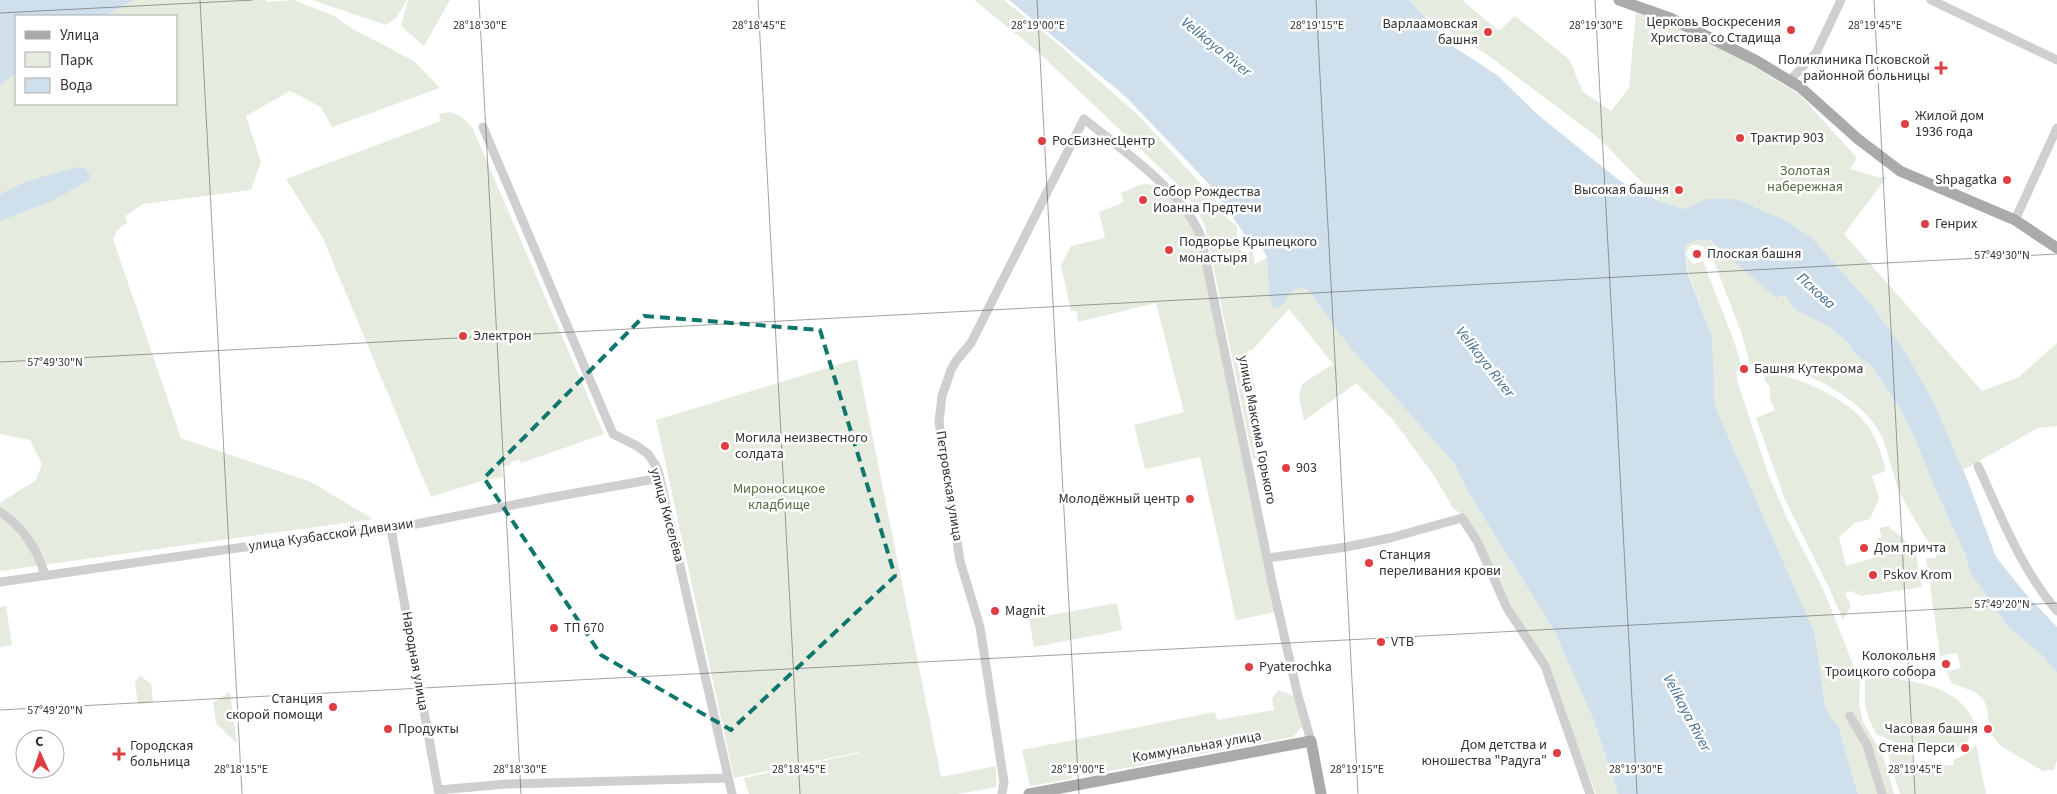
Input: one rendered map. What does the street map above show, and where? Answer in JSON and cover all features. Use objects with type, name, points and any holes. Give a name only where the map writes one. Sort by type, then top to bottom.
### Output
[{"type":"main road","points":[[1619,0],[1670,18],[1755,60],[1790,80],[1858,139],[1900,171],[2015,220],[2057,248]]},
{"type":"main road","name":"Коммунальная улица","points":[[1029,794],[1311,741]]},
{"type":"main road","name":"улица Максима Горького","points":[[1311,741],[1321,794]]},
{"type":"street","points":[[1790,80],[1816,53],[1841,0]]},
{"type":"street","points":[[1931,0],[2057,60]]},
{"type":"street","name":"улица Максима Горького","points":[[1084,119],[1172,194],[1187,210],[1202,237],[1268,558],[1297,692],[1311,741]]},
{"type":"street","name":"Петровская улица","points":[[1002,794],[1004,782],[989,678],[980,627],[960,561],[939,422],[942,396],[951,370],[971,343],[1084,119]]},
{"type":"street","name":"улица Киселёва","points":[[483,127],[613,434],[648,454],[656,466],[671,519],[732,794]]},
{"type":"street","points":[[2015,220],[2057,128]]},
{"type":"street","points":[[1978,466],[2022,559],[2057,611]]},
{"type":"street","name":"улица Кузбасской Дивизии","points":[[0,582],[237,548],[391,529],[660,478]]},
{"type":"street","points":[[0,512],[14,521],[23,531],[39,554],[45,575]]},
{"type":"street","points":[[1268,558],[1346,547],[1390,538],[1462,518],[1477,541],[1507,608],[1545,666],[1590,794]]},
{"type":"street","name":"Народная улица","points":[[391,529],[439,792]]},
{"type":"street","points":[[1850,716],[1867,744],[1882,794]]},
{"type":"street","points":[[439,792],[488,785],[728,778]]},
{"type":"highlighted area","points":[[644,316],[820,330],[895,576],[731,730],[601,655],[484,478]]},
{"type":"green space","points":[[134,0],[266,0],[267,2],[294,0],[334,16],[353,29],[414,61],[440,88],[332,127],[321,107],[290,91],[246,116],[261,162],[251,190],[143,204],[125,216],[127,223],[117,230],[113,239],[181,438],[311,482],[373,519],[0,571],[0,503],[36,480],[42,464],[30,440],[0,434],[0,85],[15,74],[15,105],[178,105],[178,15],[106,15]]},
{"type":"green space","points":[[312,0],[407,0],[396,18],[386,25]]},
{"type":"green space","points":[[408,0],[450,0],[424,46],[401,26]]},
{"type":"green space","points":[[974,0],[1004,0],[1051,38],[1139,116],[1220,205],[1227,218],[1237,226],[1237,247],[1243,252],[1253,252],[1255,264],[1267,257],[1269,293],[1280,308],[1291,292],[1300,286],[1308,290],[1348,345],[1454,463],[1469,494],[1554,630],[1594,721],[1618,794],[1596,794],[1555,690],[1465,517],[1453,508],[1433,474],[1393,420],[1356,383],[1304,421],[1299,397],[1302,384],[1333,364],[1289,309],[1253,349],[1247,351],[1257,397],[1249,410],[1257,458],[1253,460],[1205,226],[1194,205],[1177,184],[1036,50]]},
{"type":"green space","name":"Золотая набережная","points":[[1409,0],[1462,0],[1499,31],[1515,16],[1569,59],[1583,92],[1611,111],[1629,88],[1636,10],[1673,23],[1729,51],[1800,95],[1857,158],[1850,169],[1877,177],[1887,177],[1844,234],[1982,391],[2019,377],[2057,343],[2057,426],[2038,428],[1963,470],[1933,401],[1906,353],[1874,308],[1812,238],[1705,199],[1684,209],[1661,202],[1600,139],[1489,56],[1425,16]]},
{"type":"green space","name":"Электрон","points":[[449,112],[463,118],[473,129],[604,434],[521,463],[520,460],[510,462],[510,465],[501,467],[503,477],[484,480],[431,497],[323,238],[286,179],[441,121],[439,114]]},
{"type":"green space","points":[[1147,184],[1164,191],[1178,204],[1198,237],[1280,611],[1236,620],[1200,457],[1145,469],[1134,425],[1184,412],[1156,303],[1078,322],[1076,310],[1071,311],[1061,265],[1071,246],[1105,238],[1099,212],[1124,202],[1121,193],[1139,185]]},
{"type":"green space","points":[[1695,240],[1709,240],[1780,296],[1786,296],[1794,309],[1831,328],[1846,341],[1855,354],[1871,365],[1900,409],[1915,439],[1965,554],[1970,572],[2008,627],[2044,657],[2057,673],[2057,760],[2054,770],[2043,771],[2001,746],[1990,733],[1992,728],[1988,721],[1985,702],[1982,698],[1973,691],[1951,683],[1947,671],[1961,668],[1957,653],[1940,656],[1926,558],[1935,558],[1938,552],[1937,549],[1931,546],[1902,497],[1883,439],[1876,427],[1856,405],[1817,380],[1786,369],[1750,364],[1742,335],[1710,251],[1707,252],[1702,246],[1695,245],[1690,246],[1686,253],[1685,247]]},
{"type":"green space","points":[[1686,256],[1694,264],[1703,261],[1734,341],[1741,364],[1736,372],[1738,384],[1769,476],[1787,518],[1824,591],[1860,682],[1859,704],[1863,722],[1877,745],[1880,745],[1894,794],[1858,794],[1838,725],[1830,717],[1825,705],[1815,634],[1715,406],[1712,337],[1688,271]]},
{"type":"green space","name":"Мироносицкое кладбище","points":[[857,359],[941,777],[996,766],[996,787],[958,794],[749,794],[744,778],[859,753],[863,765],[859,752],[734,778],[656,420]]},
{"type":"green space","points":[[1766,372],[1807,383],[1835,397],[1859,415],[1871,430],[1886,471],[1872,476],[1879,499],[1870,519],[1855,523],[1839,537],[1846,566],[1880,556],[1875,540],[1882,537],[1879,528],[1888,526],[1915,549],[1922,587],[1861,596],[1851,591],[1845,593],[1851,606],[1843,620],[1785,500],[1756,418],[1775,410],[1770,399],[1770,387],[1764,379]]},
{"type":"green space","points":[[1117,603],[1122,630],[1034,647],[1029,619]]},
{"type":"green space","points":[[6,606],[12,645],[0,647],[0,607]]},
{"type":"green space","points":[[141,676],[151,684],[153,702],[138,704],[135,682]]},
{"type":"green space","points":[[1877,676],[1922,684],[1937,688],[1950,695],[1962,703],[1971,715],[1977,730],[1971,733],[1966,744],[1954,749],[1933,752],[1913,750],[1877,735],[1870,721],[1865,702],[1865,680]]},
{"type":"green space","points":[[1278,690],[1298,698],[1303,726],[1293,737],[1104,772],[1092,763],[1077,766],[1071,779],[1030,786],[1022,750],[1215,712],[1217,720],[1274,710],[1272,699]]},
{"type":"green space","points":[[230,692],[237,744],[216,723],[213,703]]},
{"type":"green space","points":[[1885,744],[1912,756],[1913,764],[1921,764],[1922,761],[1937,762],[1938,766],[1954,765],[1953,760],[1970,752],[1976,744],[1986,794],[1900,794]]},
{"type":"water","points":[[0,0],[134,0],[106,15],[15,15],[15,74],[0,85]]},
{"type":"water","points":[[1009,0],[1409,0],[1454,47],[1497,75],[1538,115],[1620,181],[1661,202],[1684,209],[1705,199],[1736,199],[1786,221],[1812,238],[1874,308],[1906,353],[1933,401],[1967,479],[1996,557],[2025,593],[2057,627],[2057,673],[2044,657],[2008,627],[1970,572],[1965,554],[1915,439],[1900,409],[1871,365],[1855,354],[1846,341],[1831,328],[1794,309],[1786,296],[1776,298],[1710,240],[1694,241],[1685,247],[1687,271],[1712,337],[1715,406],[1815,634],[1825,705],[1830,717],[1838,725],[1858,794],[1618,794],[1594,721],[1554,630],[1469,494],[1454,463],[1348,345],[1308,290],[1300,287],[1291,292],[1280,308],[1273,307],[1269,293],[1267,257],[1262,248],[1250,242],[1210,185],[1126,97]]},
{"type":"water","points":[[77,167],[85,168],[90,175],[89,180],[54,200],[0,221],[0,195],[2,193],[28,181]]},
{"type":"place","name":"Церковь Воскресения Христова со Стадища","points":[[1791,30]]},
{"type":"place","name":"Варлаамовская башня","points":[[1488,32]]},
{"type":"place","name":"Поликлиника Псковской районной больницы","points":[[1941,68]]},
{"type":"place","name":"Жилой дом 1936 года","points":[[1905,124]]},
{"type":"place","name":"Трактир 903","points":[[1740,138]]},
{"type":"place","name":"РосБизнесЦентр","points":[[1042,141]]},
{"type":"place","name":"Shpagatka","points":[[2007,180]]},
{"type":"place","name":"Высокая башня","points":[[1679,190]]},
{"type":"place","name":"Собор Рождества Иоанна Предтечи","points":[[1143,200]]},
{"type":"place","name":"Генрих","points":[[1925,224]]},
{"type":"place","name":"Подворье Крыпецкого монастыря","points":[[1169,250]]},
{"type":"place","name":"Плоская башня","points":[[1697,254]]},
{"type":"place","name":"Электрон","points":[[463,336]]},
{"type":"place","name":"Башня Кутекрома","points":[[1744,369]]},
{"type":"place","name":"Могила неизвестного солдата","points":[[725,446]]},
{"type":"place","name":"903","points":[[1286,468]]},
{"type":"place","name":"Молодёжный центр","points":[[1190,499]]},
{"type":"place","name":"Дом причта","points":[[1864,548]]},
{"type":"place","name":"Станция переливания крови","points":[[1369,563]]},
{"type":"place","name":"Pskov Krom","points":[[1873,575]]},
{"type":"place","name":"Magnit","points":[[995,611]]},
{"type":"place","name":"ТП 670","points":[[554,628]]},
{"type":"place","name":"VTB","points":[[1381,642]]},
{"type":"place","name":"Колокольня Троицкого собора","points":[[1946,664]]},
{"type":"place","name":"Pyaterochka","points":[[1249,667]]},
{"type":"place","name":"Станция скорой помощи","points":[[333,707]]},
{"type":"place","name":"Продукты","points":[[388,729]]},
{"type":"place","name":"Часовая башня","points":[[1988,729]]},
{"type":"place","name":"Стена Перси","points":[[1965,748]]},
{"type":"place","name":"Дом детства и юношества \"Радуга\"","points":[[1557,753]]},
{"type":"place","name":"Городская больница","points":[[119,754]]},
{"type":"water label","name":"Velikaya River","points":[[1216,47]]},
{"type":"water label","name":"Пскова","points":[[1816,291]]},
{"type":"water label","name":"Velikaya River","points":[[1485,362]]},
{"type":"water label","name":"Velikaya River","points":[[1687,713]]}]
